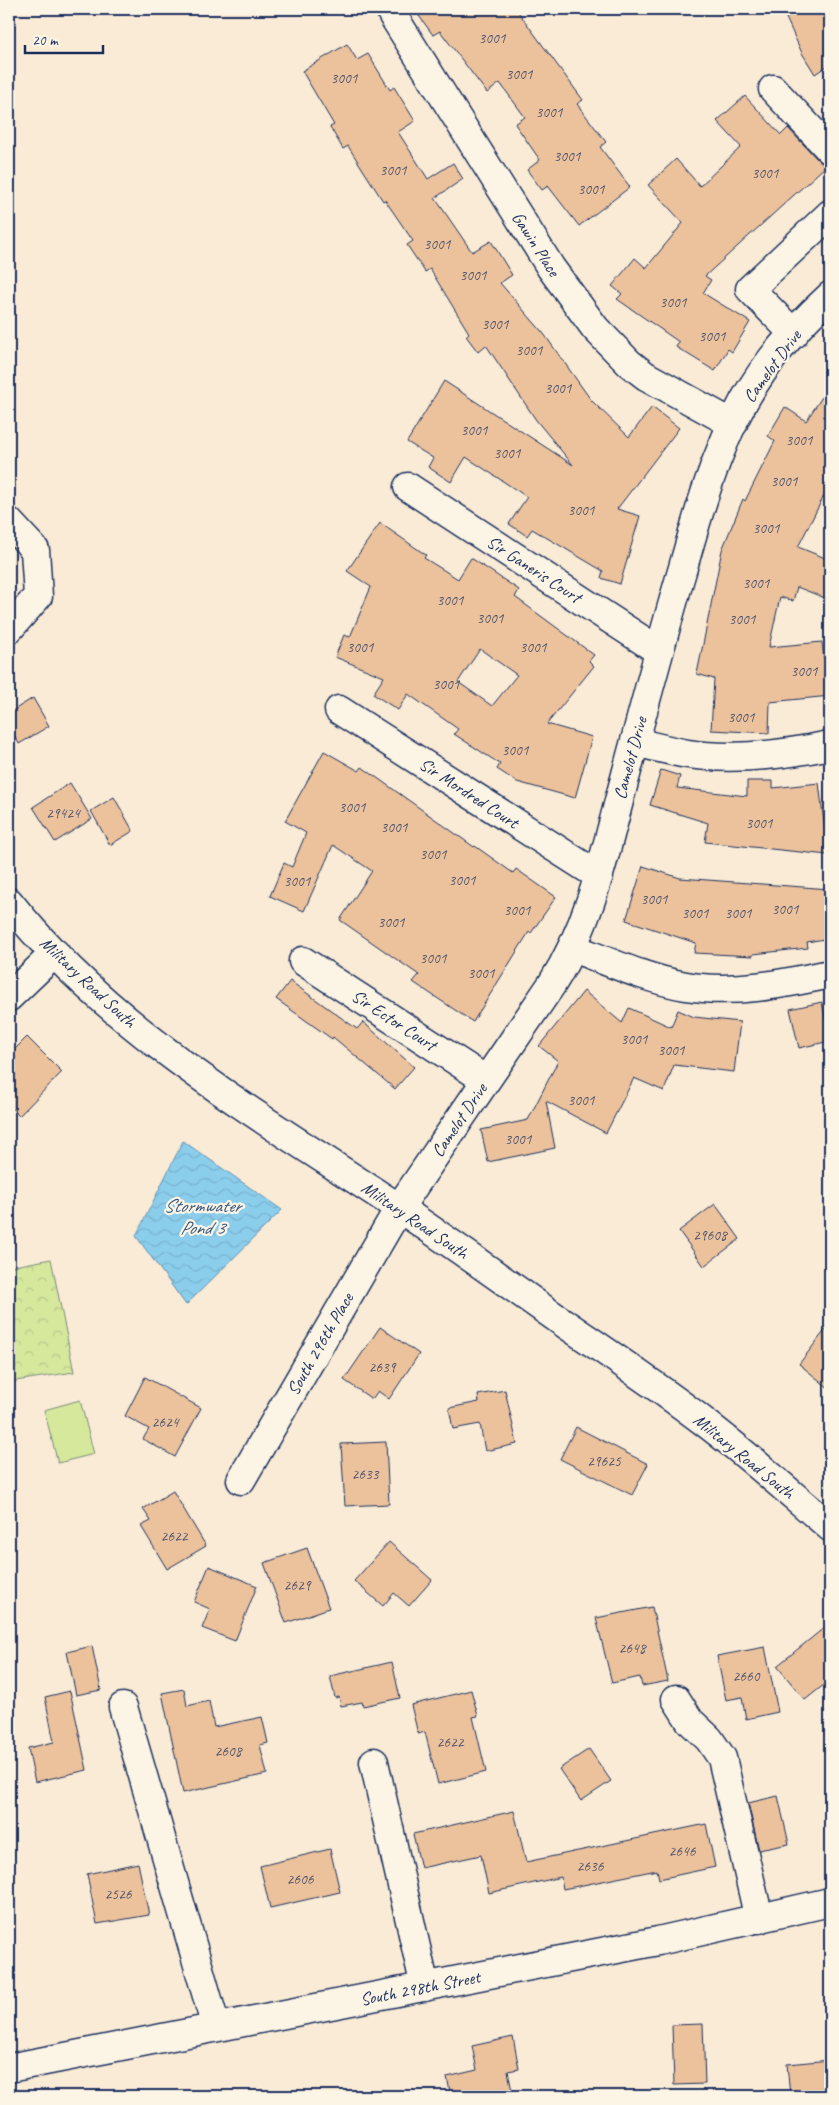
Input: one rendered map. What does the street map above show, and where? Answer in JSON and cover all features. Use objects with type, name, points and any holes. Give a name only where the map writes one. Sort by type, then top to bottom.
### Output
[{"type":"street","name":"Gawin Place","points":[[392,14],[551,268],[595,328],[629,363],[646,376],[733,424]]},
{"type":"street","points":[[773,89],[830,150]]},
{"type":"street","points":[[794,334],[750,288],[830,214]]},
{"type":"street","name":"Camelot Drive","points":[[399,1208],[552,984],[573,948],[599,876],[659,650],[698,516],[733,424],[756,383],[794,334],[830,296]]},
{"type":"street","name":"Sir Ganeris Court","points":[[408,487],[659,650]]},
{"type":"street","points":[[9,522],[35,550],[38,596],[9,629]]},
{"type":"street","name":"Sir Mordred Court","points":[[339,710],[599,876]]},
{"type":"street","points":[[635,742],[687,754],[718,757],[767,755],[830,745]]},
{"type":"street","name":"Military Road South","points":[[9,902],[24,921],[55,953],[113,1008],[153,1041],[209,1082],[399,1208],[707,1424],[827,1518]]},
{"type":"street","points":[[573,948],[655,978],[700,988],[760,986],[830,974]]},
{"type":"street","points":[[9,997],[55,953]]},
{"type":"street","name":"Sir Ector Court","points":[[303,961],[486,1080]]},
{"type":"street","name":"South 296th Place","points":[[241,1480],[399,1208]]},
{"type":"street","points":[[676,1699],[690,1721],[709,1739],[722,1758],[759,1919]]},
{"type":"street","points":[[123,1707],[216,2027]]},
{"type":"street","points":[[374,1762],[425,1987]]},
{"type":"street","name":"South 298th Street","points":[[9,2068],[648,1943],[830,1902]]},
{"type":"green space","points":[[51,1259],[74,1372],[9,1382],[9,1267]]},
{"type":"green space","points":[[80,1400],[94,1454],[58,1463],[44,1410]]},
{"type":"water","name":"Stormwater Pond 3","points":[[183,1141],[282,1210],[186,1305],[136,1236]]},
{"type":"building","points":[[414,9],[516,9],[583,100],[577,104],[606,142],[600,147],[630,187],[579,226],[548,186],[542,190],[527,170],[540,160],[515,124],[525,117],[500,83],[487,93],[440,31],[433,35]]},
{"type":"building","points":[[782,9],[830,9],[830,64],[815,74],[802,53]]},
{"type":"building","points":[[347,44],[357,60],[368,54],[390,90],[394,87],[415,121],[398,132],[428,179],[453,163],[463,179],[435,198],[472,252],[491,241],[512,275],[500,283],[544,334],[591,400],[629,437],[652,407],[679,428],[617,509],[640,516],[620,584],[601,578],[603,571],[532,529],[527,536],[509,524],[527,497],[466,457],[451,482],[428,467],[433,458],[407,442],[444,381],[573,465],[536,420],[486,345],[478,352],[466,336],[469,333],[430,269],[425,272],[407,245],[413,241],[385,200],[383,201],[348,146],[343,149],[330,127],[334,125],[302,71]]},
{"type":"building","points":[[745,96],[781,135],[788,128],[819,161],[827,165],[705,276],[711,280],[703,293],[750,322],[732,352],[728,349],[715,371],[676,347],[679,342],[617,299],[622,294],[612,286],[635,258],[646,268],[683,223],[648,185],[676,159],[700,186],[741,147],[717,121]]},
{"type":"building","points":[[830,385],[830,484],[798,547],[830,560],[830,600],[797,587],[793,601],[780,597],[769,647],[822,642],[824,659],[830,658],[830,696],[770,702],[769,733],[711,730],[714,679],[697,674],[722,550],[743,499],[745,501],[775,441],[768,436],[785,407],[806,421]]},
{"type":"building","points":[[380,523],[426,555],[424,558],[458,579],[471,558],[519,590],[515,597],[594,655],[589,661],[594,666],[547,724],[592,737],[575,798],[517,782],[497,769],[500,764],[454,734],[458,729],[408,694],[398,710],[373,694],[384,677],[335,657],[344,635],[350,637],[371,587],[347,571]],"holes":[[[480,649],[517,675],[492,706],[458,682]]]},
{"type":"building","points":[[33,698],[49,726],[19,744],[9,725],[9,713]]},
{"type":"building","points":[[324,751],[359,771],[362,767],[474,847],[513,873],[516,869],[556,897],[531,933],[529,932],[473,1022],[413,982],[419,975],[340,920],[372,871],[333,845],[304,911],[270,896],[284,863],[292,867],[306,833],[285,821]]},
{"type":"building","points":[[661,770],[680,776],[677,788],[747,796],[747,781],[773,781],[773,788],[819,783],[828,855],[705,842],[708,823],[650,805]]},
{"type":"building","points":[[70,783],[92,819],[55,842],[33,807]]},
{"type":"building","points":[[114,797],[133,831],[110,845],[91,811]]},
{"type":"building","points":[[643,866],[680,878],[830,889],[830,938],[807,942],[808,948],[753,954],[753,956],[694,953],[696,943],[626,920]]},
{"type":"building","points":[[290,981],[357,1029],[363,1022],[414,1067],[395,1089],[333,1037],[332,1039],[276,999]]},
{"type":"building","points":[[584,991],[622,1023],[629,1008],[671,1027],[678,1010],[694,1017],[740,1022],[734,1072],[674,1065],[664,1091],[634,1078],[606,1133],[546,1101],[555,1148],[488,1162],[481,1130],[528,1120],[558,1061],[539,1046]]},
{"type":"building","points":[[822,1002],[830,1041],[799,1048],[790,1009]]},
{"type":"building","points":[[27,1037],[62,1072],[19,1116],[9,1105],[9,1055]]},
{"type":"building","points":[[715,1204],[740,1239],[704,1266],[679,1231]]},
{"type":"building","points":[[830,1324],[830,1389],[799,1364]]},
{"type":"building","points":[[380,1327],[419,1354],[389,1399],[378,1391],[372,1399],[344,1380]]},
{"type":"building","points":[[145,1377],[201,1408],[175,1457],[143,1439],[149,1429],[125,1416]]},
{"type":"building","points":[[505,1390],[517,1444],[485,1451],[480,1424],[453,1429],[449,1408],[479,1402],[478,1395]]},
{"type":"building","points":[[576,1427],[648,1464],[632,1495],[560,1459]]},
{"type":"building","points":[[386,1442],[389,1504],[345,1506],[341,1444]]},
{"type":"building","points":[[173,1491],[206,1546],[167,1569],[141,1526],[151,1521],[143,1509]]},
{"type":"building","points":[[389,1542],[432,1580],[409,1606],[394,1593],[383,1606],[354,1581]]},
{"type":"building","points":[[307,1548],[329,1608],[286,1623],[264,1563]]},
{"type":"building","points":[[209,1566],[257,1586],[235,1641],[202,1628],[210,1609],[194,1602]]},
{"type":"building","points":[[652,1607],[668,1681],[642,1686],[640,1677],[612,1683],[596,1618]]},
{"type":"building","points":[[830,1623],[830,1680],[805,1700],[777,1666]]},
{"type":"building","points":[[92,1646],[101,1690],[76,1695],[67,1652]]},
{"type":"building","points":[[765,1647],[778,1712],[746,1719],[742,1697],[726,1700],[717,1656]]},
{"type":"building","points":[[392,1662],[400,1698],[363,1706],[362,1702],[341,1706],[339,1697],[335,1698],[330,1676]]},
{"type":"building","points":[[184,1689],[187,1706],[209,1701],[214,1727],[262,1717],[268,1743],[260,1745],[267,1774],[183,1793],[162,1693]]},
{"type":"building","points":[[471,1690],[478,1716],[473,1717],[486,1772],[438,1784],[425,1732],[418,1734],[411,1705]]},
{"type":"building","points":[[70,1691],[87,1770],[35,1782],[28,1748],[54,1742],[45,1697]]},
{"type":"building","points":[[589,1749],[611,1781],[581,1801],[559,1769]]},
{"type":"building","points":[[778,1796],[789,1844],[759,1850],[748,1803]]},
{"type":"building","points":[[514,1811],[526,1862],[706,1824],[715,1867],[659,1879],[657,1870],[563,1889],[561,1877],[489,1893],[481,1855],[421,1868],[413,1834]]},
{"type":"building","points":[[330,1849],[340,1892],[270,1908],[260,1866]]},
{"type":"building","points":[[138,1863],[149,1915],[97,1924],[87,1874]]},
{"type":"building","points":[[703,2024],[705,2084],[674,2085],[672,2025]]},
{"type":"building","points":[[513,2037],[519,2069],[508,2071],[513,2096],[451,2096],[447,2077],[477,2070],[472,2046]]},
{"type":"building","points":[[830,2060],[830,2096],[790,2096],[787,2064]]}]
